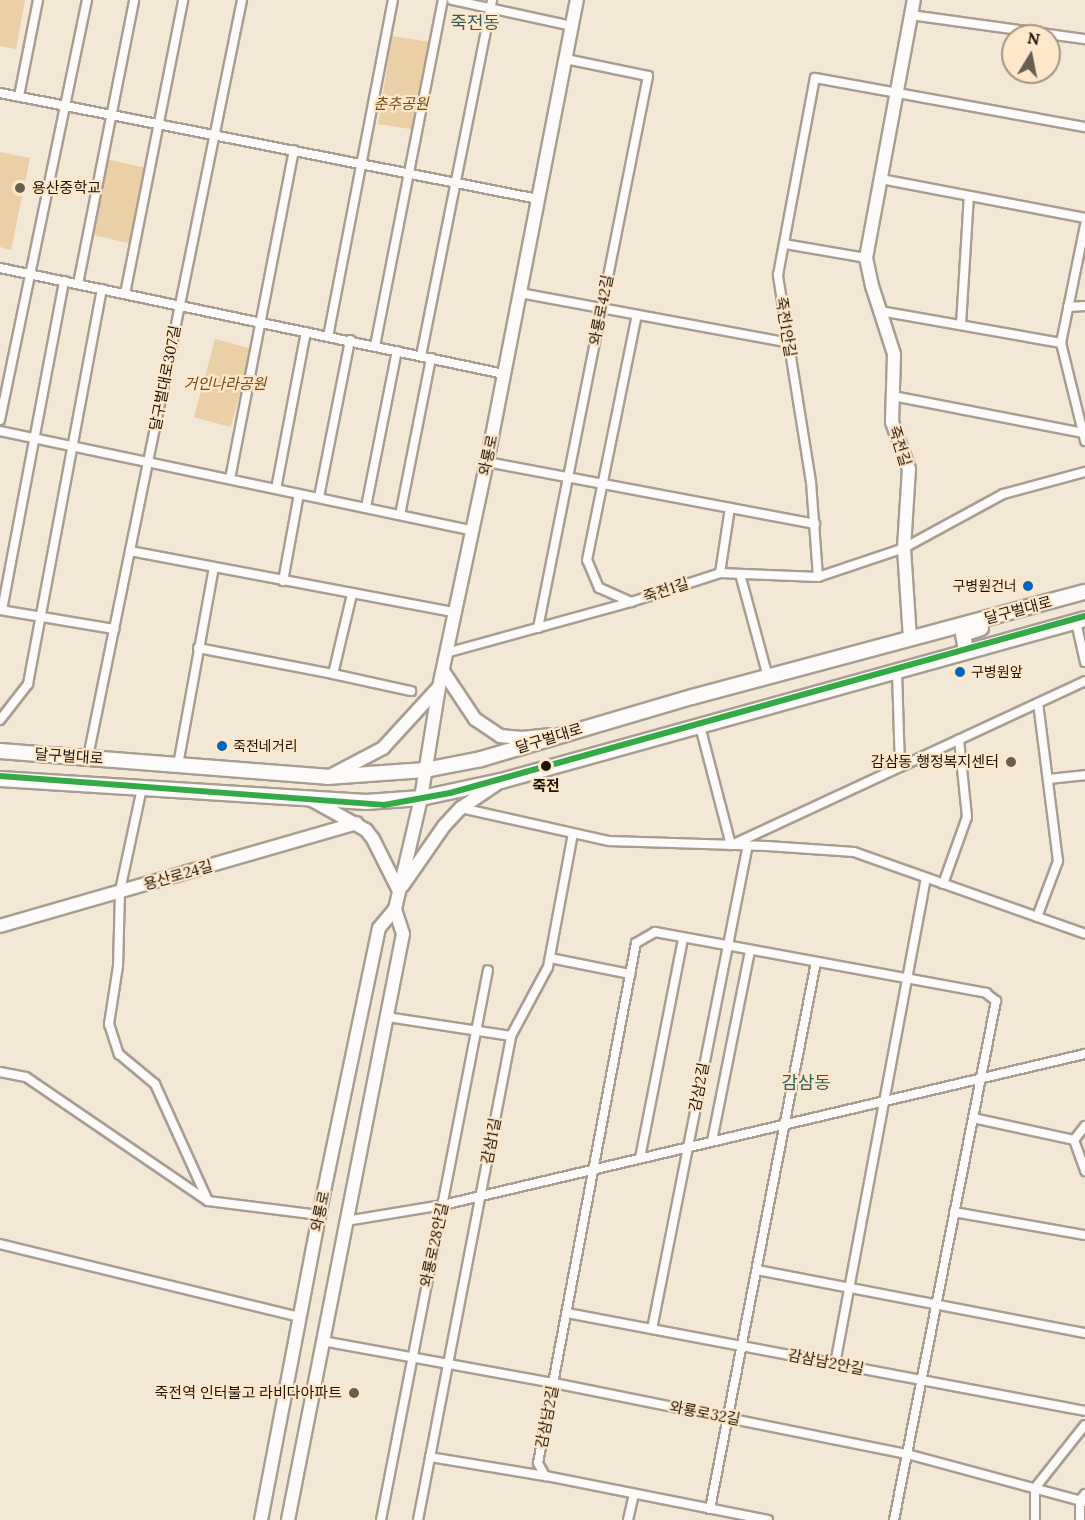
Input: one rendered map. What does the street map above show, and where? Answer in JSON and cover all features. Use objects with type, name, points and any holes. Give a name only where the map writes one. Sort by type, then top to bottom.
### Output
[{"type":"main road","name":"와룡로","points":[[261,1520],[319,1215],[379,928],[395,909],[421,798],[439,687],[487,462],[577,0]]},
{"type":"main road","name":"죽전길","points":[[910,639],[904,548],[909,469],[892,422],[894,354],[879,311],[866,258],[914,0]]},
{"type":"main road","name":"달구벌대로","points":[[0,751],[327,777],[368,776],[425,770],[481,759],[562,733],[1085,592]]},
{"type":"main road","points":[[966,651],[963,634],[985,627],[989,618]]},
{"type":"main road","name":"달구벌대로","points":[[0,779],[366,802],[421,798],[501,781],[1081,621]]},
{"type":"main road","points":[[443,671],[476,719],[500,736],[522,738],[562,733]]},
{"type":"main road","points":[[327,777],[382,748],[439,687]]},
{"type":"main road","points":[[310,799],[356,823],[373,839],[399,891],[444,826],[461,808],[501,781]]},
{"type":"main road","name":"용산로24길","points":[[0,926],[356,823]]},
{"type":"main road","name":"와룡로","points":[[288,1520],[403,934],[395,909]]},
{"type":"street","points":[[19,96],[38,0]]},
{"type":"street","points":[[0,420],[87,0]]},
{"type":"street","points":[[78,284],[134,0]]},
{"type":"street","points":[[125,294],[183,0]]},
{"type":"street","name":"달구벌대로307길","points":[[88,757],[242,0]]},
{"type":"street","points":[[328,337],[393,0]]},
{"type":"street","points":[[375,346],[443,0]]},
{"type":"street","points":[[452,0],[492,5],[572,26]]},
{"type":"street","points":[[421,356],[492,5]]},
{"type":"street","points":[[911,15],[1085,39]]},
{"type":"street","name":"와룡로42길","points":[[538,628],[648,76],[566,59]]},
{"type":"street","name":"죽전1안길","points":[[818,577],[811,482],[778,275],[815,78],[897,91]]},
{"type":"street","points":[[897,91],[1085,127]]},
{"type":"street","points":[[0,93],[111,112],[538,199]]},
{"type":"street","points":[[230,479],[294,150]]},
{"type":"street","points":[[881,179],[1085,218]]},
{"type":"street","points":[[961,326],[969,196]]},
{"type":"street","points":[[892,396],[1084,437],[1061,343],[1085,225]]},
{"type":"street","points":[[785,244],[866,258]]},
{"type":"street","points":[[0,268],[504,374]]},
{"type":"street","points":[[64,281],[1,610],[114,628]]},
{"type":"street","points":[[0,720],[28,684],[102,289]]},
{"type":"street","points":[[520,293],[789,343]]},
{"type":"street","points":[[1068,307],[1085,306]]},
{"type":"street","points":[[879,311],[1061,343]]},
{"type":"street","name":"죽전1길","points":[[637,315],[587,560],[599,588],[631,602],[720,573],[818,577],[904,548],[1003,494],[1085,472]]},
{"type":"street","points":[[276,489],[306,332]]},
{"type":"street","points":[[320,497],[350,340]]},
{"type":"street","points":[[366,507],[397,351]]},
{"type":"street","points":[[400,515],[430,358]]},
{"type":"street","points":[[0,431],[471,530]]},
{"type":"street","points":[[487,462],[815,524]]},
{"type":"street","points":[[283,581],[299,494]]},
{"type":"street","points":[[720,573],[730,508]]},
{"type":"street","points":[[130,551],[454,612]]},
{"type":"street","points":[[178,765],[213,567]]},
{"type":"street","points":[[740,574],[768,677]]},
{"type":"street","points":[[333,674],[352,594]]},
{"type":"street","points":[[446,653],[631,602]]},
{"type":"street","points":[[1081,621],[1085,662]]},
{"type":"street","points":[[198,648],[411,691]]},
{"type":"street","points":[[897,672],[900,767]]},
{"type":"street","points":[[731,846],[1085,681]]},
{"type":"street","points":[[1037,917],[1058,861],[1038,703]]},
{"type":"street","points":[[700,726],[731,846]]},
{"type":"street","points":[[943,884],[967,817],[959,739]]},
{"type":"street","points":[[1048,779],[1085,775]]},
{"type":"street","points":[[141,788],[120,891],[118,966],[109,1024],[119,1054],[155,1084],[208,1201]]},
{"type":"street","points":[[461,808],[609,841],[854,852],[1085,934]]},
{"type":"street","name":"감삼1길","points":[[418,1520],[511,1036],[548,968],[573,833]]},
{"type":"street","name":"감삼2길","points":[[652,1329],[748,846]]},
{"type":"street","points":[[835,1364],[926,878]]},
{"type":"street","name":"감삼남2길","points":[[545,1476],[538,1463],[636,943],[655,932],[986,993],[996,1001],[981,1079]]},
{"type":"street","points":[[640,1158],[683,938]]},
{"type":"street","points":[[712,1141],[750,950]]},
{"type":"street","points":[[550,958],[630,974]]},
{"type":"street","points":[[710,1509],[816,962]]},
{"type":"street","name":"와룡로28안길","points":[[381,1520],[488,970]]},
{"type":"street","points":[[387,1017],[511,1036]]},
{"type":"street","points":[[346,1221],[443,1205],[1085,1054]]},
{"type":"street","points":[[0,1072],[26,1077],[208,1201],[319,1215]]},
{"type":"street","points":[[894,1520],[981,1079]]},
{"type":"street","points":[[973,1118],[1074,1140]]},
{"type":"street","points":[[1074,1140],[1085,1126]]},
{"type":"street","points":[[1074,1140],[1085,1171]]},
{"type":"street","points":[[954,1212],[1085,1235]]},
{"type":"street","points":[[0,1244],[299,1317]]},
{"type":"street","points":[[757,1270],[1085,1333]]},
{"type":"street","name":"감삼남2안길","points":[[567,1313],[1085,1411]]},
{"type":"street","name":"와룡로32길","points":[[322,1341],[729,1417],[907,1454],[1083,1499]]},
{"type":"street","points":[[1035,1520],[1035,1488],[1085,1425]]},
{"type":"street","points":[[430,1457],[545,1476],[768,1520]]},
{"type":"street","points":[[628,1520],[633,1494]]},
{"type":"street","points":[[1080,1520],[1083,1499]]},
{"type":"green space","points":[[0,0],[25,0],[16,49],[0,46]]},
{"type":"green space","name":"춘추공원","points":[[392,36],[435,43],[422,131],[378,124]]},
{"type":"green space","points":[[0,152],[30,158],[11,250],[0,247]]},
{"type":"green space","points":[[102,158],[149,169],[131,244],[85,233]]},
{"type":"green space","name":"거인나라공원","points":[[215,339],[252,349],[231,427],[194,417]]},
{"type":"transit line","points":[[0,776],[384,805],[450,793],[1085,616]]},
{"type":"place","name":"용산중학교","points":[[20,188]]},
{"type":"place","name":"구병원건너","points":[[1028,586]]},
{"type":"place","name":"구병원앞","points":[[960,672]]},
{"type":"place","name":"죽전네거리","points":[[222,746]]},
{"type":"place","name":"감삼동 행정복지센터","points":[[1011,762]]},
{"type":"place","name":"죽전","points":[[546,766]]},
{"type":"place","name":"죽전역 인터불고 라비다아파트","points":[[354,1393]]},
{"type":"district","name":"죽전동","points":[[475,23]]},
{"type":"district","name":"감삼동","points":[[806,1083]]}]
